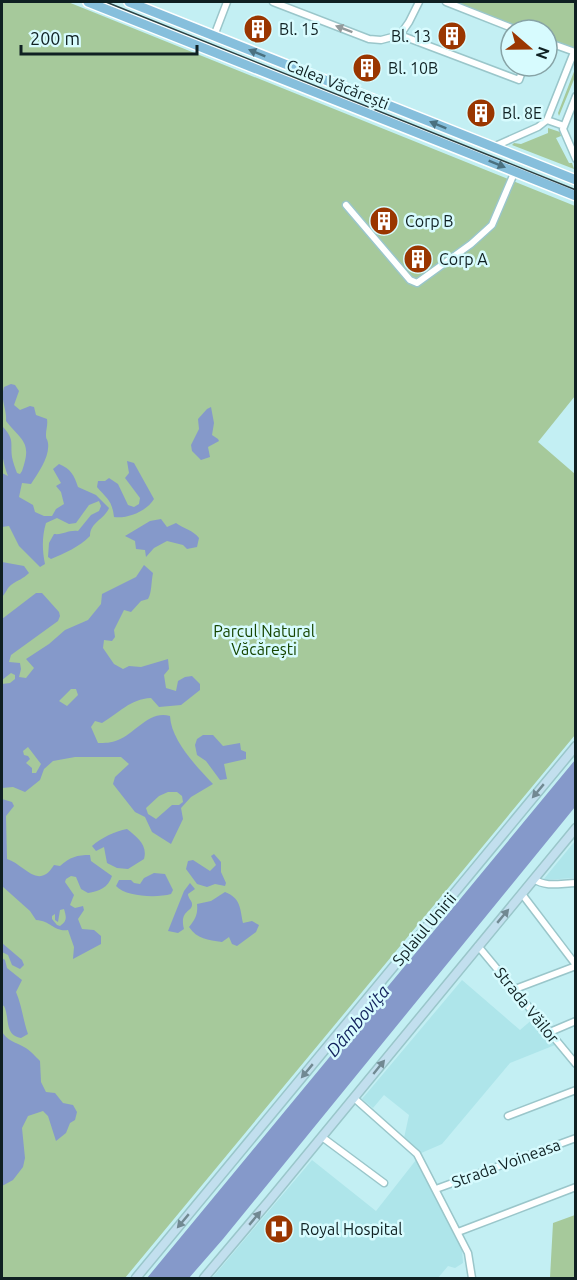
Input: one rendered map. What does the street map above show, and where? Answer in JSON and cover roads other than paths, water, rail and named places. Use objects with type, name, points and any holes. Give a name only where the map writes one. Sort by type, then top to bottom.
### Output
[{"type":"main road","name":"Calea Văcărești","points":[[88,2],[574,195]]},
{"type":"main road","name":"Calea Văcărești","points":[[129,2],[576,180]]},
{"type":"main road","name":"Splaiul Unirii","points":[[136,1278],[576,746]]},
{"type":"main road","points":[[204,1278],[576,828]]},
{"type":"street","points":[[214,36],[227,2]]},
{"type":"street","points":[[273,2],[369,39],[381,40],[400,35],[499,72]]},
{"type":"street","points":[[400,35],[419,2]]},
{"type":"street","points":[[446,2],[499,23]]},
{"type":"street","points":[[493,147],[538,127],[547,120],[575,52],[559,46]]},
{"type":"street","points":[[576,96],[564,126],[576,159]]},
{"type":"street","points":[[547,120],[564,126]]},
{"type":"street","points":[[346,205],[410,280],[417,283],[471,244],[492,225],[515,171]]},
{"type":"street","points":[[534,879],[547,884],[576,883]]},
{"type":"street","points":[[515,989],[576,965],[522,894]]},
{"type":"street","name":"Strada Văilor","points":[[478,946],[576,1064]]},
{"type":"street","points":[[550,1032],[576,1021]]},
{"type":"street","points":[[508,1116],[576,1090]]},
{"type":"street","points":[[354,1098],[412,1148],[470,1256],[472,1278]]},
{"type":"street","points":[[322,1137],[384,1183]]},
{"type":"street","name":"Strada Voineasa","points":[[436,1189],[576,1138]]},
{"type":"street","points":[[458,1232],[576,1187]]},
{"type":"tram line","points":[[106,2],[576,190]]},
{"type":"place","name":"Bl. 15","points":[[258,29]]},
{"type":"place","name":"Bl. 13","points":[[452,36]]},
{"type":"place","name":"Bl. 10B","points":[[367,68]]},
{"type":"place","name":"Bl. 8E","points":[[481,113]]},
{"type":"place","name":"Corp B","points":[[384,221]]},
{"type":"place","name":"Corp A","points":[[418,259]]},
{"type":"place","name":"Royal Hospital","points":[[279,1229]]},
{"type":"park label","name":"Parcul Natural Văcărești","points":[[264,640]]},
{"type":"water label","name":"Dâmbovița","points":[[358,1021]]}]
